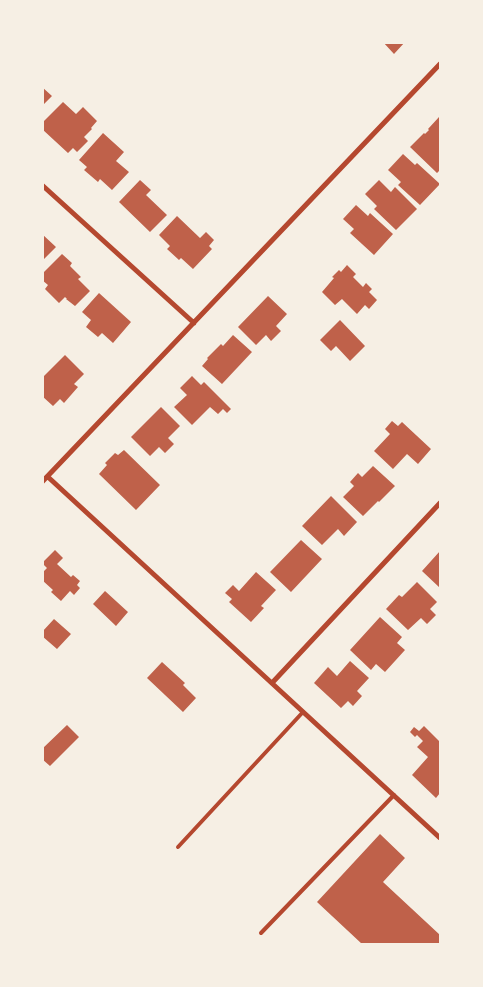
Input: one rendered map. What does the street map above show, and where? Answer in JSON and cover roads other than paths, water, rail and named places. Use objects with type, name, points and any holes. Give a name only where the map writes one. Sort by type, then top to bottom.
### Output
[{"type":"street","points":[[42,482],[440,64]]},
{"type":"street","points":[[42,185],[194,323]]},
{"type":"street","points":[[48,477],[440,838]]},
{"type":"street","points":[[272,683],[440,503]]},
{"type":"lane","points":[[178,847],[303,712]]},
{"type":"lane","points":[[261,933],[394,795]]}]
